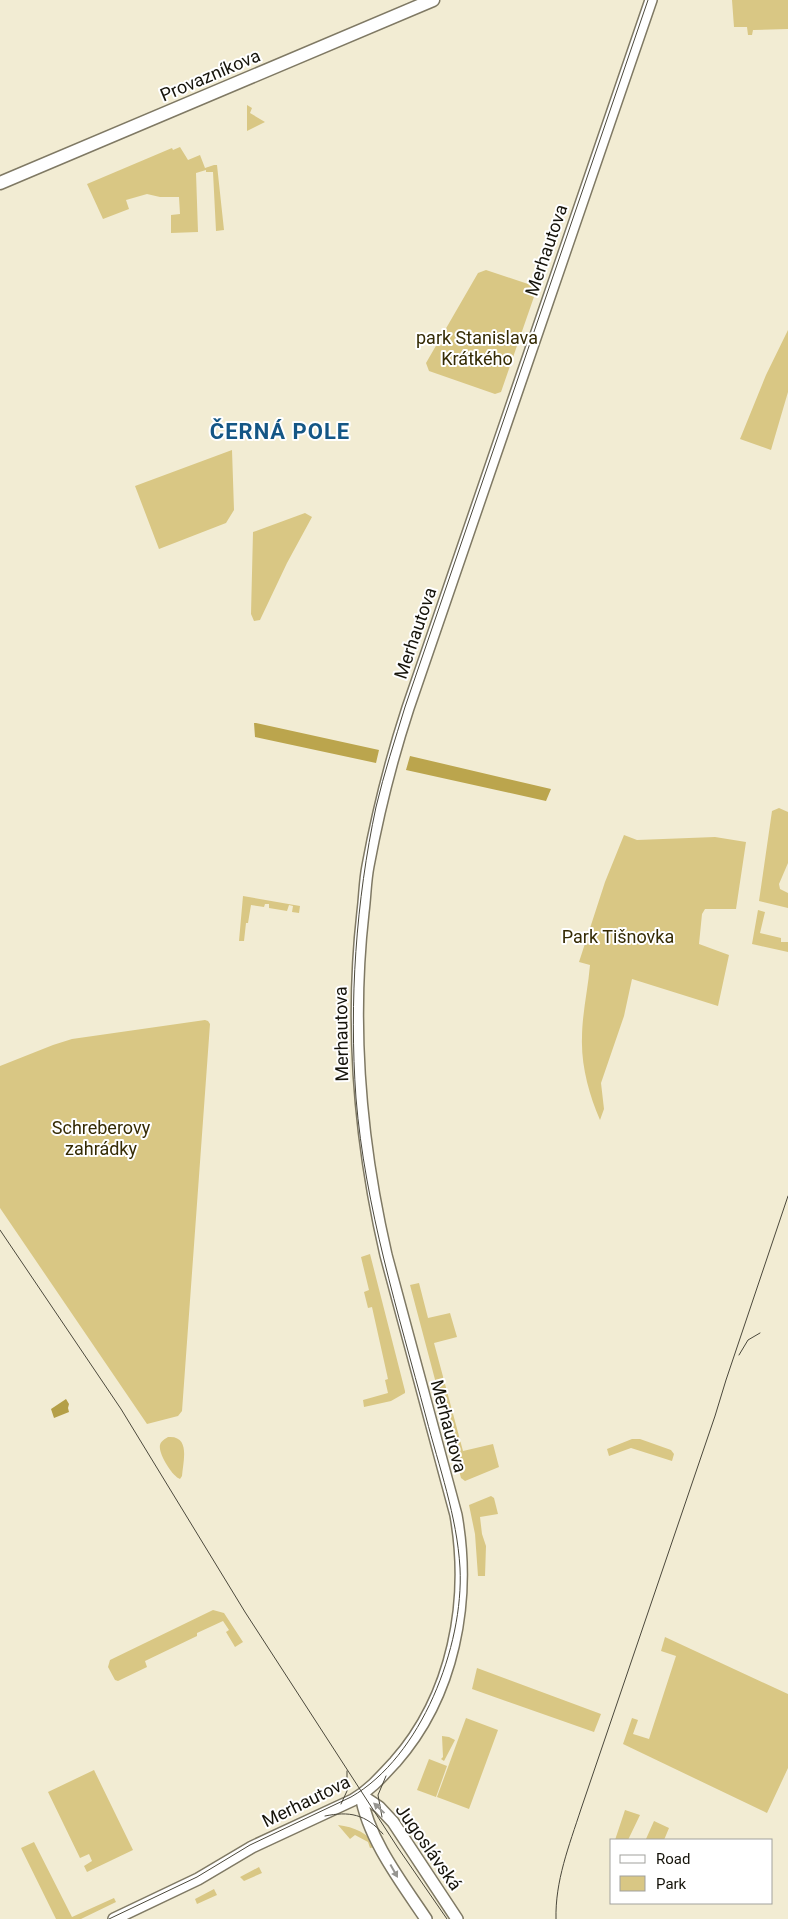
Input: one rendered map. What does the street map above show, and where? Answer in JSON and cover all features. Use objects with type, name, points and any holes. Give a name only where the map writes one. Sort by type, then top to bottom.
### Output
[{"type":"main road","name":"Provazníkova","points":[[0,183],[433,0]]},
{"type":"street","name":"Merhautova","points":[[114,1919],[198,1879],[252,1847],[360,1795],[382,1777],[418,1731],[432,1706],[450,1657],[462,1588],[460,1542],[456,1515],[386,1255],[376,1212],[364,1141],[358,1065],[357,982],[368,868],[380,804],[408,708],[650,0]]},
{"type":"street","name":"Jugoslávská","points":[[360,1795],[368,1819],[382,1848],[398,1878],[426,1919]]},
{"type":"street","name":"Jugoslávská","points":[[360,1795],[379,1807],[393,1822],[457,1919]]},
{"type":"green space","points":[[732,0],[788,0],[788,29],[753,30],[752,35],[748,35],[747,27],[734,27]]},
{"type":"green space","points":[[247,105],[252,108],[250,113],[265,122],[247,131]]},
{"type":"green space","points":[[180,147],[188,160],[200,155],[205,168],[217,165],[224,230],[216,231],[213,172],[206,172],[206,170],[196,173],[198,232],[171,233],[171,215],[180,214],[179,197],[160,197],[147,194],[126,200],[129,209],[103,219],[87,184],[172,148],[173,150]]},
{"type":"green space","name":"park Stanislava Krátkého","points":[[486,270],[534,286],[536,291],[501,392],[495,394],[429,371],[426,363],[478,273]]},
{"type":"green space","points":[[788,330],[788,392],[771,450],[740,439],[766,375]]},
{"type":"green space","points":[[232,450],[234,510],[226,523],[159,549],[135,486]]},
{"type":"green space","points":[[305,513],[312,517],[287,563],[260,620],[254,621],[251,614],[253,532]]},
{"type":"green space","points":[[779,808],[788,812],[788,863],[779,884],[780,889],[788,893],[788,908],[759,901],[772,811]]},
{"type":"green space","name":"Park Tišnovka","points":[[624,835],[637,840],[715,837],[746,842],[736,909],[705,909],[702,914],[699,944],[729,955],[718,1006],[632,979],[624,1016],[601,1083],[604,1109],[600,1120],[586,1080],[582,1048],[582,1029],[590,965],[579,962],[605,882]]},
{"type":"green space","points":[[243,896],[300,906],[299,913],[292,912],[293,906],[289,905],[287,911],[269,908],[269,904],[265,904],[264,907],[251,905],[244,941],[239,941]]},
{"type":"green space","points":[[758,910],[765,912],[760,933],[781,938],[781,942],[788,942],[788,952],[752,944]]},
{"type":"green space","name":"Schreberovy zahrádky","points":[[205,1020],[210,1024],[182,1411],[178,1416],[147,1424],[0,1208],[0,1066],[72,1039]]},
{"type":"green space","points":[[370,1254],[405,1393],[391,1401],[364,1407],[363,1400],[388,1393],[385,1380],[388,1379],[372,1307],[368,1308],[364,1292],[369,1290],[361,1257]]},
{"type":"green space","points":[[419,1283],[428,1318],[450,1313],[457,1337],[434,1343],[463,1451],[493,1444],[499,1467],[465,1481],[461,1478],[410,1285]]},
{"type":"green space","points":[[168,1437],[180,1440],[183,1445],[184,1457],[180,1479],[170,1470],[161,1454],[161,1444]]},
{"type":"green space","points":[[632,1439],[640,1439],[671,1450],[674,1454],[672,1461],[631,1448],[609,1456],[607,1449]]},
{"type":"green space","points":[[491,1496],[494,1498],[498,1514],[480,1517],[486,1546],[485,1576],[478,1576],[475,1534],[469,1505]]},
{"type":"green space","points":[[213,1610],[224,1613],[243,1642],[235,1647],[226,1632],[229,1630],[223,1621],[145,1661],[147,1667],[118,1681],[115,1680],[108,1667],[110,1660]]},
{"type":"green space","points":[[665,1637],[788,1694],[788,1768],[767,1813],[623,1744],[632,1718],[638,1720],[633,1734],[649,1739],[676,1656],[661,1651]]},
{"type":"green space","points":[[477,1668],[601,1714],[594,1732],[472,1689]]},
{"type":"green space","points":[[466,1718],[498,1730],[469,1809],[437,1797]]},
{"type":"green space","points":[[442,1736],[455,1740],[444,1761],[441,1759],[443,1757]]},
{"type":"green space","points":[[429,1759],[447,1766],[436,1797],[417,1790]]},
{"type":"green space","points":[[94,1770],[133,1850],[87,1872],[84,1866],[92,1861],[89,1854],[80,1858],[48,1792]]},
{"type":"green space","points":[[625,1810],[640,1815],[628,1839],[615,1839]]},
{"type":"green space","points":[[654,1821],[669,1828],[664,1839],[646,1839]]},
{"type":"green space","points":[[338,1825],[350,1827],[365,1834],[376,1847],[370,1848],[368,1842],[355,1835],[350,1839]]},
{"type":"green space","points":[[34,1842],[72,1917],[114,1898],[116,1902],[81,1919],[56,1919],[21,1848]]},
{"type":"green space","points":[[259,1867],[262,1873],[244,1881],[240,1877]]},
{"type":"green space","points":[[214,1889],[217,1895],[197,1904],[195,1899]]},
{"type":"shaded area","points":[[254,723],[379,750],[376,763],[255,737]]},
{"type":"shaded area","points":[[410,756],[551,789],[546,801],[406,770]]},
{"type":"shaded area","points":[[66,1399],[69,1404],[69,1412],[54,1418],[51,1409]]},
{"type":"tram line","points":[[109,1919],[197,1877],[250,1845],[351,1797],[376,1779],[398,1755],[417,1728],[433,1697],[446,1664],[459,1599],[460,1568],[455,1530],[447,1492],[384,1259],[360,1139],[353,1025],[356,951],[363,878],[376,807],[405,707],[648,0]]},
{"type":"tram line","points":[[556,1919],[560,1877],[572,1836],[788,1196]]},
{"type":"tram line","points":[[0,1230],[121,1409],[245,1612],[398,1848],[447,1919]]},
{"type":"tram line","points":[[739,1355],[748,1340],[760,1333]]},
{"type":"tram line","points":[[341,1804],[347,1791],[347,1771]]},
{"type":"tram line","points":[[382,1817],[378,1795],[386,1776]]},
{"type":"tram line","points":[[325,1816],[349,1814],[364,1818],[383,1834]]},
{"type":"district","name":"ČERNÁ POLE","points":[[280,431]]}]
